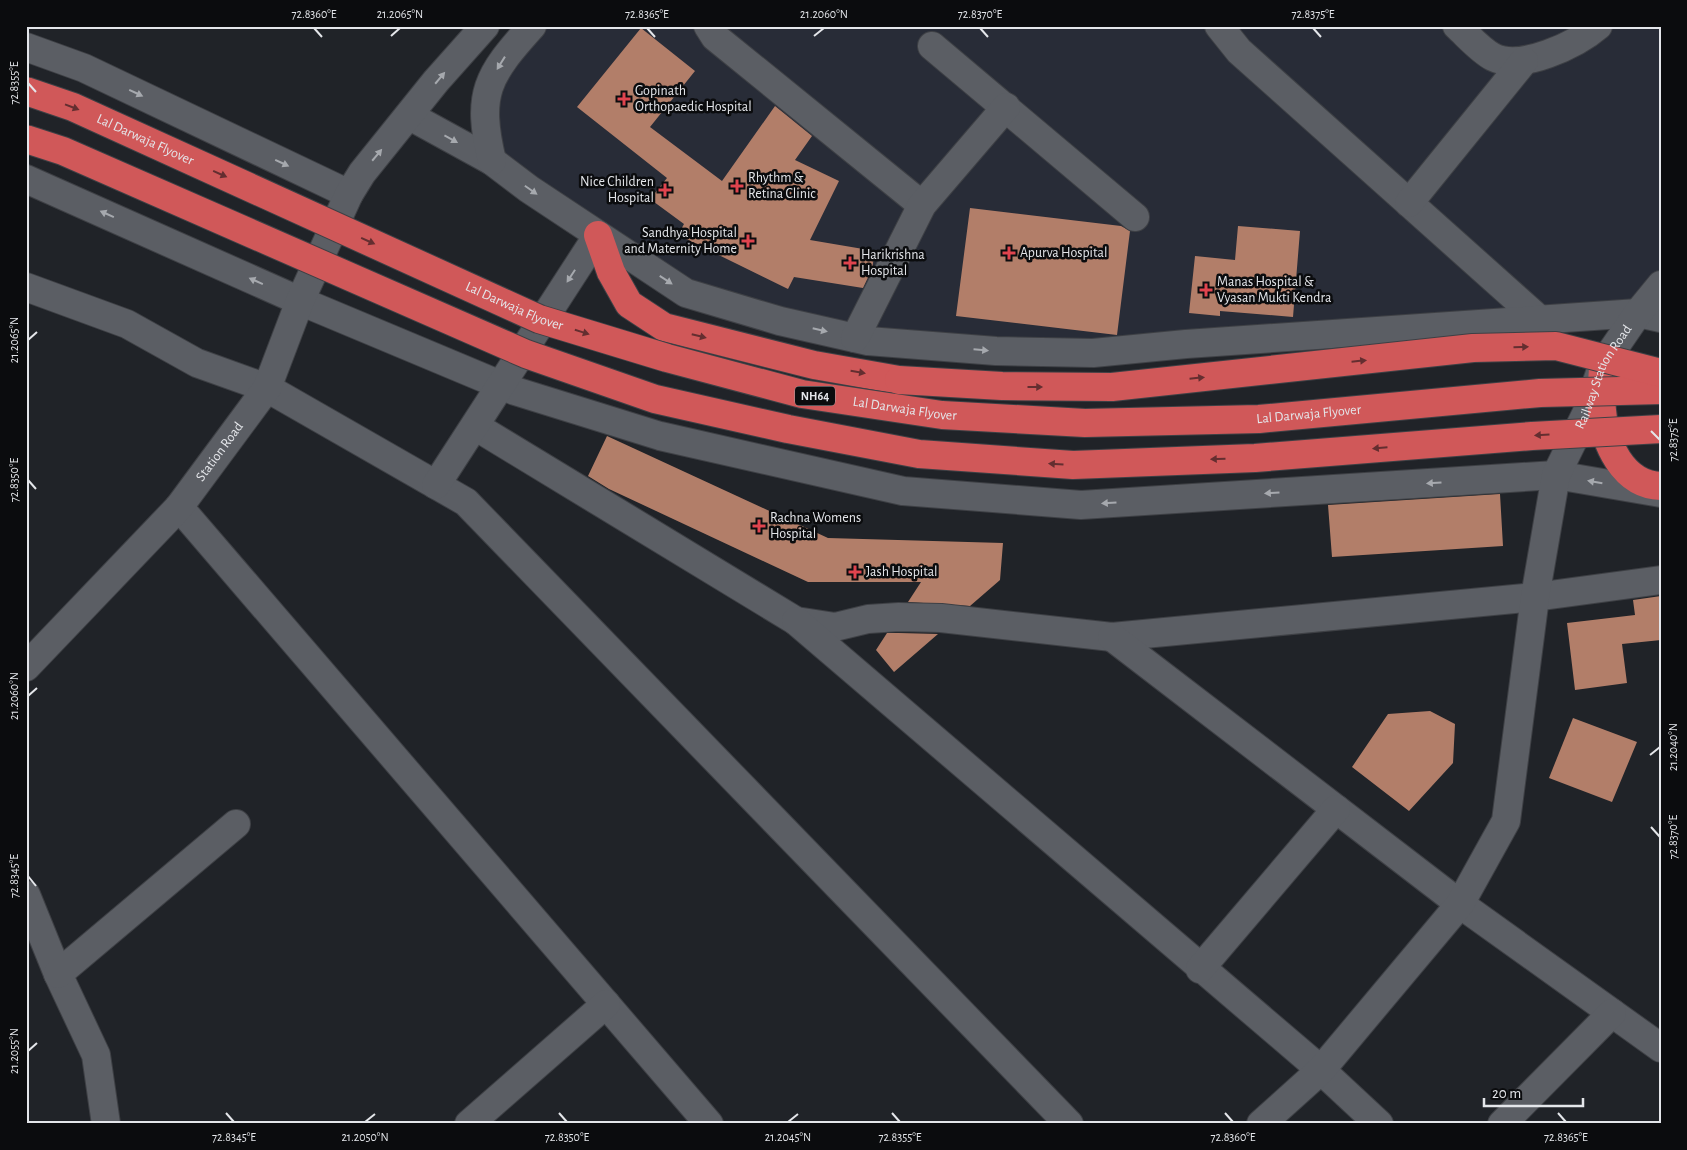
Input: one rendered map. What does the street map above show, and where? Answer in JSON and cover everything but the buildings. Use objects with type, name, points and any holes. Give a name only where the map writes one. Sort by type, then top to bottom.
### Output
[{"type":"highway","name":"Lal Darwaja Flyover","points":[[26,91],[74,107],[539,319],[667,358],[802,394],[942,415],[1085,423],[1259,419],[1540,393],[1661,390]]},
{"type":"highway","points":[[26,139],[72,155],[544,360],[655,399],[788,429],[920,454],[1073,465],[1255,458],[1532,436],[1661,429]]},
{"type":"highway","points":[[598,236],[611,272],[629,304],[664,327],[814,365],[899,380],[1002,386],[1112,387],[1473,348],[1556,346],[1661,373]]},
{"type":"highway","points":[[1603,364],[1602,411],[1610,445],[1619,461],[1632,477],[1661,486]]},
{"type":"street","name":"Station Road","points":[[26,667],[179,507],[267,388],[300,301],[349,194],[362,173],[410,116],[436,81],[485,26]]},
{"type":"street","points":[[492,161],[484,114],[487,88],[502,59],[532,26]]},
{"type":"street","points":[[708,26],[715,37],[922,205]]},
{"type":"street","points":[[1220,26],[1239,51],[1540,320]]},
{"type":"street","points":[[1457,26],[1493,56],[1507,61],[1524,60],[1552,52],[1598,26]]},
{"type":"street","points":[[932,46],[1134,217]]},
{"type":"street","points":[[26,47],[84,68],[349,194]]},
{"type":"street","points":[[1409,203],[1524,60]]},
{"type":"street","points":[[855,338],[922,205],[1006,107]]},
{"type":"street","points":[[410,116],[492,161],[598,236],[686,293],[780,321],[868,341],[996,351],[1094,353],[1540,320],[1649,315]]},
{"type":"street","points":[[26,179],[300,301],[501,385],[660,436],[903,491],[1081,505],[1556,475],[1661,493]]},
{"type":"street","points":[[436,485],[598,236]]},
{"type":"street","name":"Railway Station Road","points":[[1261,1124],[1321,1070],[1460,904],[1506,821],[1536,597],[1556,475],[1586,414],[1603,364],[1649,315],[1661,285]]},
{"type":"street","points":[[26,287],[128,324],[197,363],[267,388],[466,502],[1069,1124]]},
{"type":"street","points":[[475,426],[796,620],[1200,969],[1321,1070],[1379,1124]]},
{"type":"street","points":[[179,507],[709,1124]]},
{"type":"street","points":[[796,620],[835,627],[868,620],[899,617],[941,618],[1112,637],[1536,597],[1661,580]]},
{"type":"street","points":[[1112,637],[1460,904],[1661,1048]]},
{"type":"street","points":[[1200,969],[1336,809]]},
{"type":"street","points":[[58,974],[236,824]]},
{"type":"street","points":[[26,895],[58,974],[96,1055],[106,1124]]},
{"type":"street","points":[[470,1124],[606,1004]]},
{"type":"street","points":[[1502,1124],[1612,1014]]},
{"type":"shaded area","points":[[538,26],[1661,26],[1661,307],[1084,342],[871,334],[692,284],[497,151],[489,94]]},
{"type":"place","name":"Gopinath Orthopaedic Hospital","points":[[624,99]]},
{"type":"place","name":"Rhythm & Retina Clinic","points":[[737,186]]},
{"type":"place","name":"Nice Children Hospital","points":[[665,190]]},
{"type":"place","name":"Sandhya Hospital and Maternity Home","points":[[748,241]]},
{"type":"place","name":"Apurva Hospital","points":[[1009,253]]},
{"type":"place","name":"Harikrishna Hospital","points":[[850,263]]},
{"type":"place","name":"Manas Hospital & Vyasan Mukti Kendra","points":[[1206,290]]},
{"type":"place","name":"Rachna Womens Hospital","points":[[759,526]]},
{"type":"place","name":"Jash Hospital","points":[[855,572]]}]
